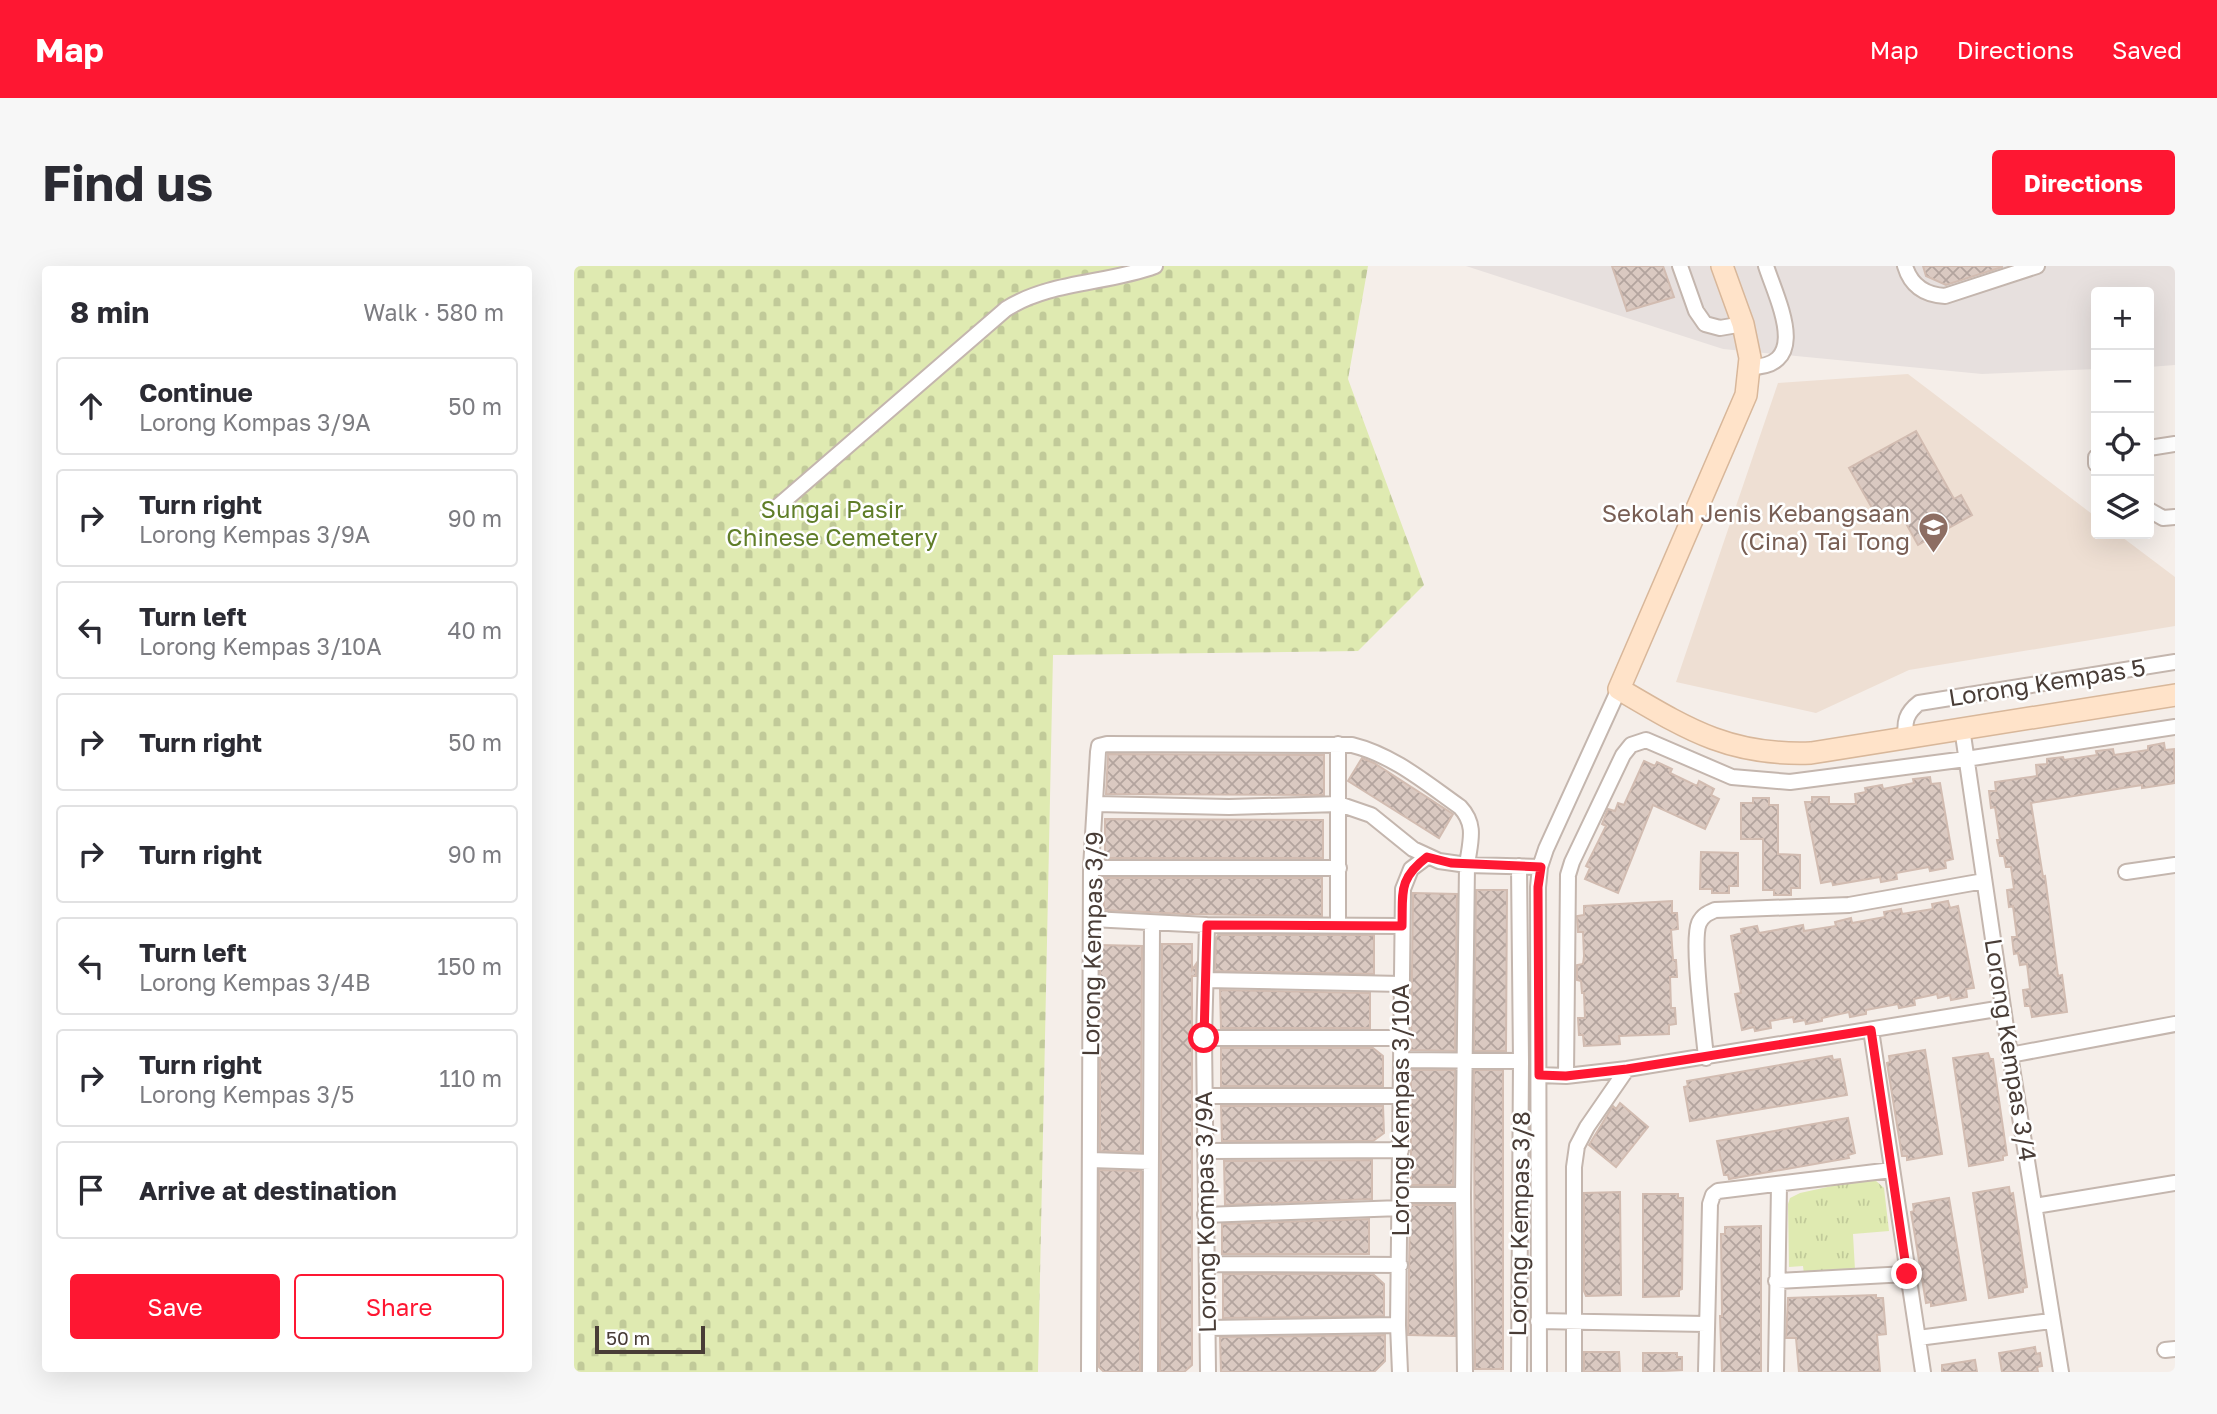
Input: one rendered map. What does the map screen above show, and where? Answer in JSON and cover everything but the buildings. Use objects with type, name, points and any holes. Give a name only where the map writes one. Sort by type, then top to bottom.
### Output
[{"type":"street","points":[[778,508],[1006,309],[1043,292],[1115,279],[1155,266]]},
{"type":"street","points":[[1680,266],[1696,311],[1706,324],[1720,328],[1743,324]]},
{"type":"street","points":[[1539,1372],[1538,887],[1541,867],[1575,783],[1619,690],[1746,395],[1750,367],[1743,324],[1722,266]]},
{"type":"street","points":[[1750,367],[1772,365],[1780,358],[1787,344],[1786,328],[1766,266]]},
{"type":"street","points":[[1905,266],[1916,286],[1931,295],[1945,296],[2037,266]]},
{"type":"street","points":[[2154,447],[2175,444]]},
{"type":"street","points":[[2154,513],[2163,518],[2175,517]]},
{"type":"street","name":"Lorong Kempas 5","points":[[1906,737],[1907,715],[1919,703],[2175,663]]},
{"type":"street","points":[[1619,690],[1686,729],[1727,744],[1758,751],[1811,753],[2175,695]]},
{"type":"street","points":[[1566,1076],[1568,875],[1614,771],[1631,745],[1646,740],[1732,777],[1790,782],[1966,759],[2175,727]]},
{"type":"street","name":"Lorong Kempas 3/4","points":[[1962,728],[2010,1055],[2062,1372]]},
{"type":"street","points":[[1096,804],[1099,746],[1107,744],[1338,744],[1373,750],[1397,763],[1460,807],[1468,816],[1472,827],[1467,864],[1462,1195],[1465,1372]]},
{"type":"street","points":[[1338,744],[1338,925]]},
{"type":"street","name":"Lorong Kempas 3/9","points":[[1090,1372],[1091,869],[1096,804],[1229,807],[1339,804],[1371,815],[1413,849],[1439,861],[1541,867]]},
{"type":"street","name":"Lorong Kempas 3/10A","points":[[1400,1372],[1398,1325],[1403,889],[1411,869],[1427,857]]},
{"type":"street","points":[[2126,872],[2175,865]]},
{"type":"street","name":"Lorong Kempas 3/8","points":[[1519,1372],[1520,866]]},
{"type":"street","points":[[1091,869],[1339,868]]},
{"type":"street","points":[[1706,1058],[1697,959],[1698,926],[1703,915],[1715,910],[1849,905],[1984,881]]},
{"type":"street","points":[[1092,919],[1207,925],[1402,926]]},
{"type":"street","points":[[1150,1372],[1152,923]]},
{"type":"street","name":"Lorong Kompas 3/9A","points":[[1207,925],[1204,1038],[1208,1372]]},
{"type":"street","points":[[1206,980],[1402,984]]},
{"type":"street","points":[[1539,1075],[1566,1076],[1706,1058],[2003,1008]]},
{"type":"street","points":[[2010,1055],[2175,1024]]},
{"type":"street","points":[[1871,1030],[1923,1372]]},
{"type":"street","points":[[1204,1038],[1401,1038]]},
{"type":"street","points":[[1401,1060],[1521,1061]]},
{"type":"street","points":[[1574,1372],[1574,1167],[1577,1146],[1627,1069]]},
{"type":"street","points":[[1205,1096],[1401,1096]]},
{"type":"street","points":[[1205,1151],[1401,1150]]},
{"type":"street","points":[[1091,1160],[1151,1162]]},
{"type":"street","points":[[1706,1372],[1711,1199],[1718,1191],[1892,1170]]},
{"type":"street","points":[[2035,1206],[2175,1183]]},
{"type":"street","points":[[1776,1372],[1779,1185]]},
{"type":"street","points":[[1205,1215],[1401,1202],[1462,1195]]},
{"type":"street","points":[[1207,1264],[1400,1265]]},
{"type":"street","points":[[1776,1281],[1907,1274]]},
{"type":"street","points":[[1538,1321],[1706,1324]]},
{"type":"street","points":[[1918,1338],[2052,1321]]},
{"type":"street","points":[[1208,1328],[1398,1325]]},
{"type":"shaded area","points":[[1466,266],[2175,266],[2175,365],[2154,367],[2154,287],[2091,287],[2091,369],[1982,374],[1723,349]]},
{"type":"shaded area","name":"Sekolah Jenis Kebangsaan (Cina) Tai Tong","points":[[1908,374],[2091,513],[2091,539],[2125,539],[2175,577],[2175,626],[1909,670],[1816,713],[1676,682],[1778,383]]},
{"type":"green space","name":"Sungai Pasir Chinese Cemetery","points":[[574,266],[1368,266],[1348,379],[1424,585],[1358,651],[1053,655],[1038,1372],[574,1372]]},
{"type":"green space","points":[[1869,1178],[1884,1188],[1889,1231],[1853,1234],[1855,1270],[1804,1274],[1803,1266],[1789,1267],[1790,1198],[1800,1193]]},
{"type":"place","name":"Sekolah Jenis Kebangsaan (Cina) Tai Tong","points":[[1933,555]]},
{"type":"route","points":[[1204,1038],[1207,925],[1402,926],[1403,889],[1407,876],[1411,869],[1427,857],[1451,863],[1541,867],[1538,887],[1539,1075],[1566,1076],[1627,1069],[1871,1030],[1907,1274]]}]
